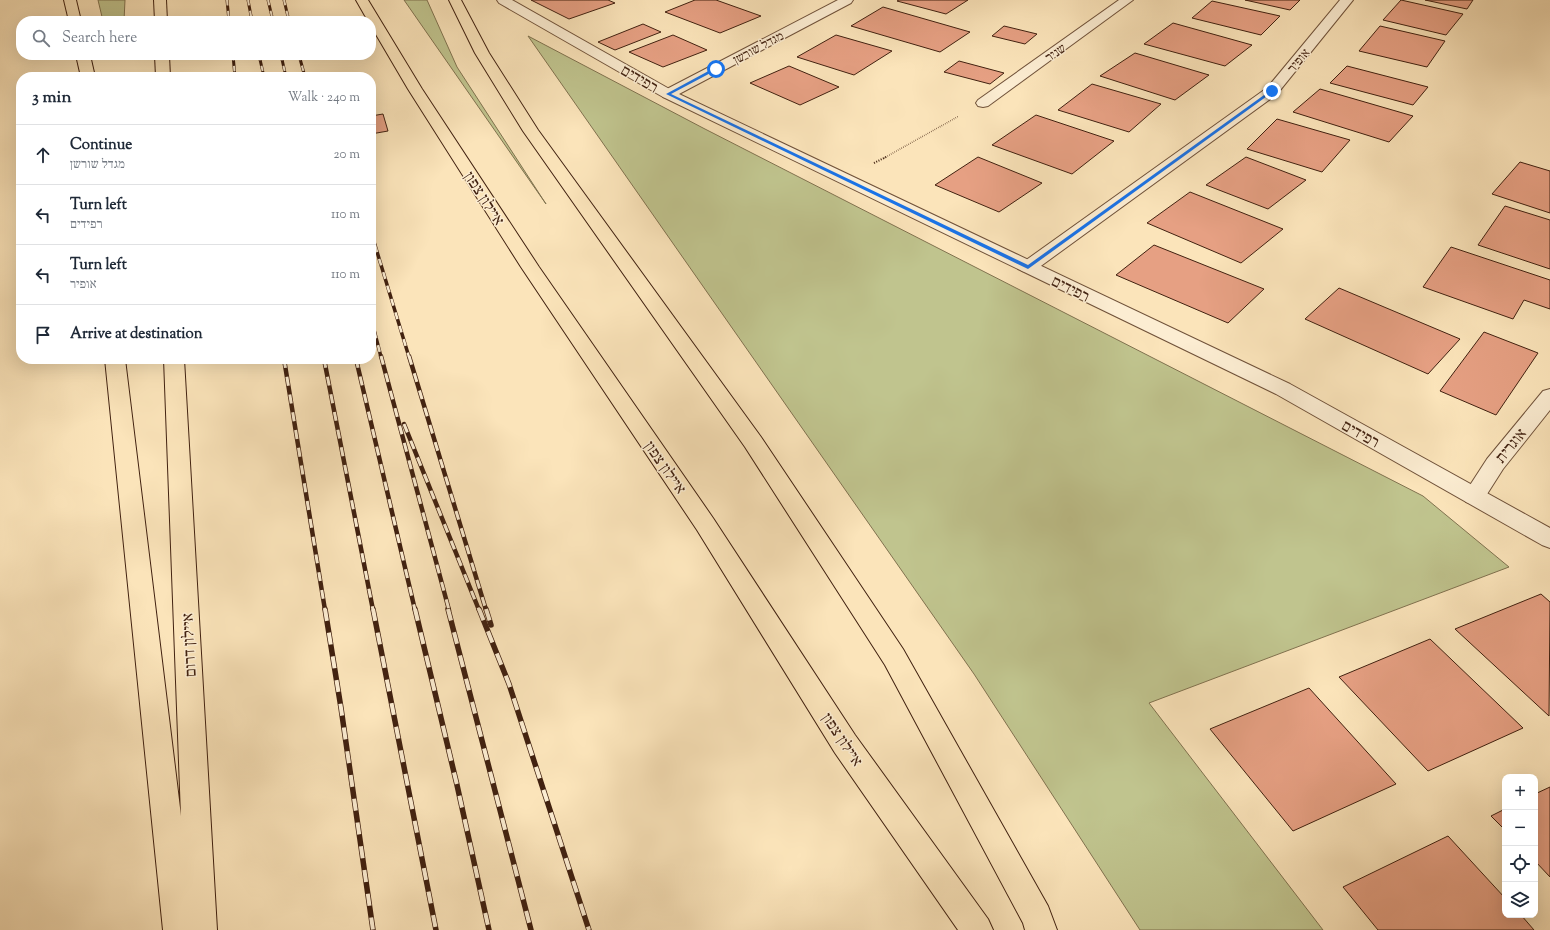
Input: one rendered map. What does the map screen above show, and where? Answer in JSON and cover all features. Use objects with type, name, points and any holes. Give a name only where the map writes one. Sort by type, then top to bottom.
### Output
[{"type":"highway","points":[[70,0],[74,16]]},
{"type":"highway","points":[[160,0],[161,16]]},
{"type":"highway","name":"איילון צפון","points":[[362,0],[372,16]]},
{"type":"highway","points":[[455,0],[479,47],[531,132],[753,442],[894,657],[1033,910],[1041,930]]},
{"type":"highway","name":"איילון צפון","points":[[376,23],[419,95],[530,267],[705,524],[845,744],[977,930]]},
{"type":"highway","points":[[84,60],[87,72]]},
{"type":"highway","points":[[162,60],[163,72]]},
{"type":"highway","points":[[116,364],[179,930]]},
{"type":"highway","name":"איילון דרום","points":[[174,364],[201,930]]},
{"type":"street","name":"רפידים","points":[[503,0],[668,94],[1283,389],[1550,538]]},
{"type":"street","name":"מגדל שורשן","points":[[668,94],[847,0]]},
{"type":"street","name":"שניר","points":[[982,103],[1127,0]]},
{"type":"street","name":"אופיר","points":[[1028,267],[1272,91],[1347,0]]},
{"type":"street","name":"אוגרית","points":[[1474,496],[1495,464],[1550,396]]},
{"type":"path","points":[[845,179],[982,103]]},
{"type":"green space","points":[[98,0],[125,0],[124,16],[102,16]]},
{"type":"green space","points":[[404,0],[427,0],[457,67],[546,204]]},
{"type":"green space","points":[[528,36],[703,128],[1423,496],[1509,567],[1149,703],[1323,930],[1140,930],[974,674]]},
{"type":"building","points":[[531,0],[608,0],[615,3],[569,19]]},
{"type":"building","points":[[695,0],[716,0],[761,16],[720,33],[665,12]]},
{"type":"building","points":[[968,0],[946,14],[897,1]]},
{"type":"building","points":[[1245,0],[1300,0],[1290,10]]},
{"type":"building","points":[[1401,0],[1463,14],[1446,35],[1383,20]]},
{"type":"building","points":[[1425,0],[1473,0],[1467,9]]},
{"type":"building","points":[[1212,1],[1280,16],[1261,35],[1192,18]]},
{"type":"building","points":[[883,7],[970,32],[940,52],[851,26]]},
{"type":"building","points":[[1173,23],[1252,45],[1225,66],[1144,44]]},
{"type":"building","points":[[643,24],[661,32],[615,50],[598,42]]},
{"type":"building","points":[[1004,26],[1037,34],[1025,44],[992,36]]},
{"type":"building","points":[[1380,26],[1445,41],[1427,67],[1359,51]]},
{"type":"building","points":[[673,35],[707,50],[663,67],[629,52]]},
{"type":"building","points":[[836,35],[892,51],[854,75],[797,57]]},
{"type":"building","points":[[1135,53],[1209,75],[1175,100],[1100,76]]},
{"type":"building","points":[[959,61],[1004,73],[990,84],[944,72]]},
{"type":"building","points":[[789,66],[839,87],[800,105],[750,83]]},
{"type":"building","points":[[1347,66],[1428,87],[1413,105],[1330,83]]},
{"type":"building","points":[[1092,84],[1161,104],[1129,132],[1058,110]]},
{"type":"building","points":[[1320,89],[1413,116],[1389,142],[1293,112]]},
{"type":"building","points":[[383,114],[388,131],[376,133],[376,115]]},
{"type":"building","points":[[1036,115],[1114,141],[1072,174],[992,145]]},
{"type":"building","points":[[1277,119],[1350,140],[1322,172],[1247,149]]},
{"type":"building","points":[[978,157],[1042,183],[999,212],[935,185]]},
{"type":"building","points":[[1246,157],[1306,180],[1268,209],[1206,185]]},
{"type":"building","points":[[1520,162],[1550,171],[1550,213],[1492,194]]},
{"type":"building","points":[[1190,192],[1283,229],[1241,263],[1147,223]]},
{"type":"building","points":[[1505,206],[1550,220],[1550,269],[1478,245]]},
{"type":"building","points":[[1154,245],[1264,289],[1228,323],[1116,275]]},
{"type":"building","points":[[1451,247],[1550,280],[1550,309],[1524,300],[1513,319],[1423,287]]},
{"type":"building","points":[[1339,288],[1460,339],[1428,374],[1305,319]]},
{"type":"building","points":[[1484,332],[1538,353],[1496,415],[1440,391]]},
{"type":"building","points":[[1541,594],[1550,602],[1549,716],[1455,629]]},
{"type":"building","points":[[1430,639],[1523,728],[1428,771],[1339,677]]},
{"type":"building","points":[[1309,688],[1396,784],[1293,831],[1210,729]]},
{"type":"building","points":[[1550,787],[1550,877],[1538,864],[1538,793]]},
{"type":"building","points":[[1502,810],[1502,827],[1491,816]]},
{"type":"building","points":[[1448,836],[1502,895],[1502,918],[1524,918],[1534,930],[1378,930],[1343,887]]},
{"type":"railway","points":[[227,0],[229,16]]},
{"type":"railway","points":[[248,0],[251,16]]},
{"type":"railway","points":[[268,0],[272,16]]},
{"type":"railway","points":[[284,0],[288,16]]},
{"type":"railway","points":[[233,60],[235,72]]},
{"type":"railway","points":[[260,60],[263,72]]},
{"type":"railway","points":[[282,60],[285,72]]},
{"type":"railway","points":[[300,60],[304,72]]},
{"type":"railway","points":[[376,248],[409,357]]},
{"type":"railway","points":[[376,338],[381,357]]},
{"type":"railway","points":[[381,356],[449,610]]},
{"type":"railway","points":[[409,356],[486,610]]},
{"type":"railway","points":[[285,364],[325,610]]},
{"type":"railway","points":[[325,364],[373,610]]},
{"type":"railway","points":[[357,364],[415,610]]},
{"type":"railway","points":[[404,424],[479,610]]},
{"type":"railway","points":[[325,609],[373,930]]},
{"type":"railway","points":[[373,609],[436,930]]},
{"type":"railway","points":[[415,609],[457,785],[489,930]]},
{"type":"railway","points":[[448,609],[531,930]]},
{"type":"railway","points":[[479,609],[509,684],[589,930]]},
{"type":"railway","points":[[486,609],[491,625]]},
{"type":"route","points":[[716,69],[668,94],[1028,267],[1272,91]]}]
